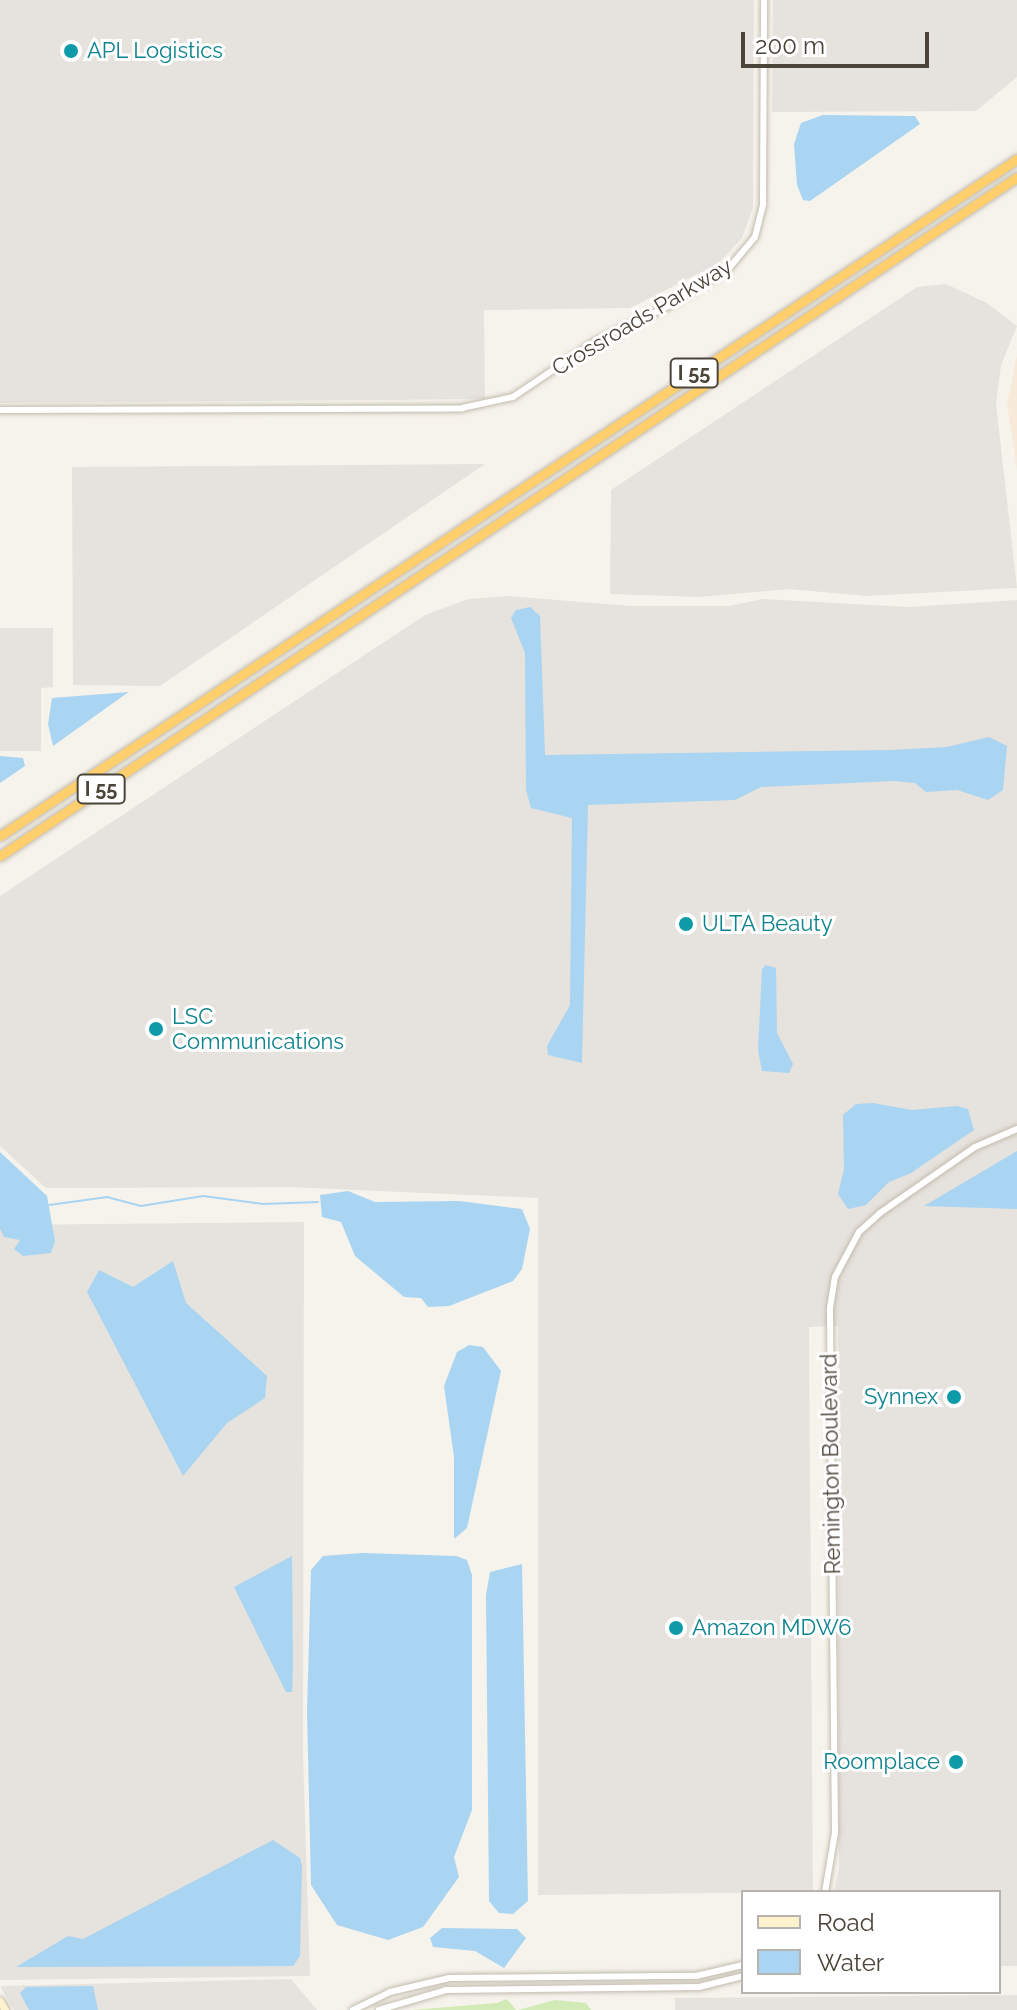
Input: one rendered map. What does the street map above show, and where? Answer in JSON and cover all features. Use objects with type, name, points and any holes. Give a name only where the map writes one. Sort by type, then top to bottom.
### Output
[{"type":"highway","name":"I 55","points":[[0,836],[1017,158]]},
{"type":"highway","name":"I 55","points":[[0,856],[570,471],[1015,179]]},
{"type":"main road","points":[[0,2001],[5,2010]]},
{"type":"street","name":"Crossroads Parkway","points":[[0,410],[462,408],[513,397],[596,341],[670,305],[729,268],[755,237],[763,204],[764,0]]},
{"type":"street","name":"Remington Boulevard","points":[[825,1890],[835,1833],[830,1308],[835,1277],[859,1232],[880,1213],[975,1147],[1017,1129]]},
{"type":"street","points":[[353,2010],[390,1992],[449,1978],[696,1976],[741,1965]]},
{"type":"street","points":[[379,2010],[446,1990],[699,1987],[741,1976]]},
{"type":"shaded area","points":[[0,0],[754,0],[753,208],[742,238],[718,264],[630,308],[484,310],[485,399],[0,403]]},
{"type":"shaded area","points":[[773,0],[1017,0],[1017,77],[976,111],[772,112]]},
{"type":"shaded area","points":[[946,284],[987,303],[1017,326],[1001,365],[996,404],[1017,588],[866,596],[789,589],[700,597],[610,594],[611,490],[917,287]]},
{"type":"shaded area","points":[[1017,355],[1017,469],[1007,403]]},
{"type":"shaded area","points":[[485,464],[160,686],[73,685],[72,467]]},
{"type":"shaded area","points":[[508,596],[631,606],[729,606],[763,599],[909,607],[1017,600],[1017,1966],[1001,1966],[1001,1890],[834,1890],[839,1869],[838,1326],[809,1327],[813,1890],[538,1895],[538,1198],[288,1187],[46,1188],[0,1146],[0,896],[425,615],[468,599]]},
{"type":"shaded area","points":[[0,628],[53,628],[53,687],[41,688],[41,751],[0,751]]},
{"type":"shaded area","points":[[304,1222],[303,1755],[310,1976],[0,1980],[0,1225]]},
{"type":"shaded area","points":[[291,1979],[317,2010],[14,2010],[0,1986]]},
{"type":"shaded area","points":[[1017,1995],[1017,2010],[675,2010],[675,1998]]},
{"type":"green space","points":[[507,1999],[516,2010],[412,2010],[497,2003]]},
{"type":"green space","points":[[555,2000],[586,2003],[591,2010],[518,2010]]},
{"type":"water","points":[[823,115],[915,116],[920,124],[810,201],[803,200],[797,185],[794,144],[801,123]]},
{"type":"water","points":[[530,607],[540,616],[545,755],[891,750],[947,747],[989,737],[1007,746],[1003,790],[988,800],[957,790],[926,792],[915,783],[894,781],[761,787],[735,800],[588,805],[582,1063],[548,1055],[547,1046],[570,1005],[572,818],[531,808],[526,790],[525,653],[511,618],[516,610]]},
{"type":"water","points":[[129,692],[53,746],[48,724],[52,698]]},
{"type":"water","points":[[0,756],[23,758],[25,766],[0,783]]},
{"type":"water","points":[[766,965],[776,968],[777,1033],[793,1064],[789,1073],[762,1071],[758,1050],[762,969]]},
{"type":"water","points":[[873,1103],[912,1110],[957,1106],[968,1109],[974,1130],[911,1173],[889,1182],[866,1205],[848,1209],[838,1194],[844,1169],[843,1115],[856,1104]]},
{"type":"water","points":[[1017,1151],[1017,1209],[924,1206]]},
{"type":"water","points":[[0,1152],[47,1196],[55,1241],[51,1253],[23,1256],[14,1249],[20,1240],[4,1237],[0,1229]]},
{"type":"water","points":[[348,1191],[375,1202],[459,1201],[522,1209],[530,1229],[522,1269],[513,1281],[449,1306],[428,1307],[421,1298],[404,1297],[355,1256],[341,1222],[322,1217],[320,1195]]},
{"type":"water","points":[[173,1261],[186,1303],[267,1376],[265,1398],[227,1423],[183,1476],[87,1292],[99,1270],[133,1287]]},
{"type":"water","points":[[469,1345],[483,1347],[501,1371],[467,1528],[454,1539],[454,1457],[444,1386],[457,1352]]},
{"type":"water","points":[[362,1553],[456,1556],[467,1560],[472,1575],[472,1810],[454,1857],[459,1877],[423,1927],[388,1940],[337,1925],[311,1885],[307,1711],[311,1570],[323,1556]]},
{"type":"water","points":[[292,1556],[292,1692],[286,1692],[234,1587]]},
{"type":"water","points":[[522,1564],[528,1901],[513,1914],[499,1913],[489,1901],[486,1595],[490,1572]]},
{"type":"water","points":[[273,1840],[300,1858],[302,1866],[300,1956],[293,1966],[16,1967],[68,1936],[83,1939]]},
{"type":"water","points":[[442,1928],[517,1929],[526,1938],[504,1968],[475,1951],[433,1947],[430,1938]]},
{"type":"water","points":[[93,1986],[98,2010],[29,2010],[20,1993],[26,1987]]},
{"type":"waterway","points":[[49,1205],[107,1197],[141,1206],[203,1196],[263,1204],[318,1202]]},
{"type":"place","name":"APL Logistics","points":[[71,51]]},
{"type":"place","name":"ULTA Beauty","points":[[686,924]]},
{"type":"place","name":"LSC Communications","points":[[156,1029]]},
{"type":"place","name":"Synnex","points":[[954,1397]]},
{"type":"place","name":"Amazon MDW6","points":[[676,1628]]},
{"type":"place","name":"Roomplace","points":[[956,1762]]}]
